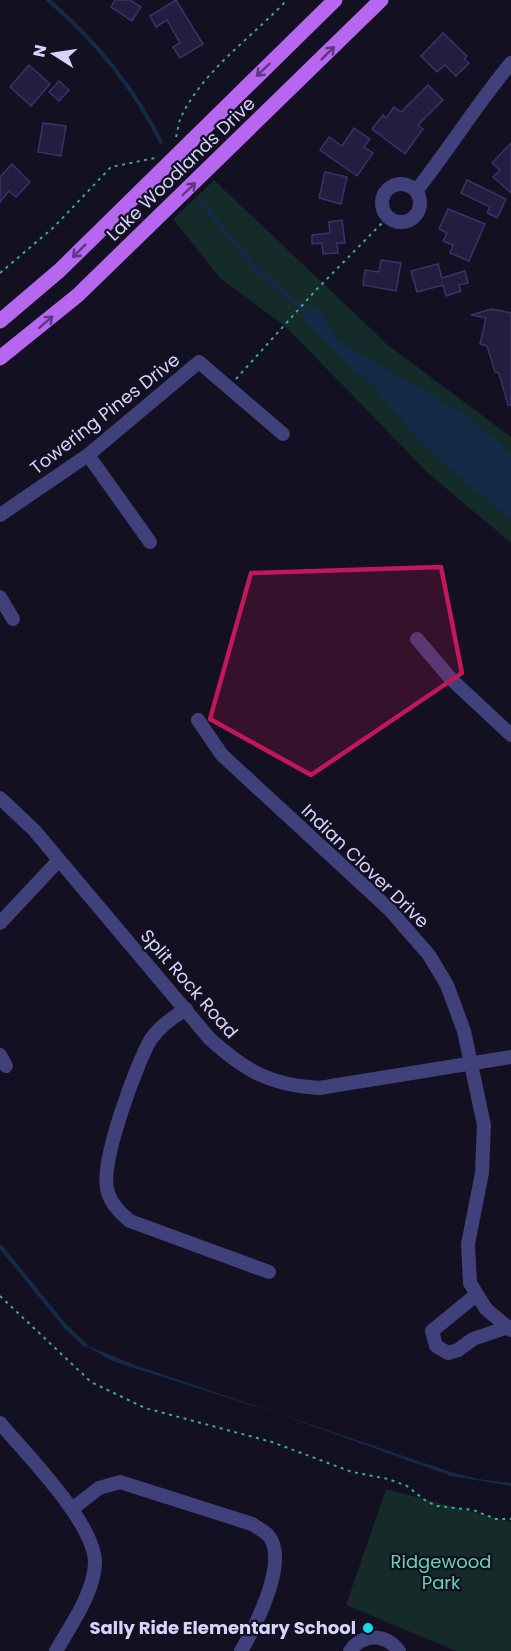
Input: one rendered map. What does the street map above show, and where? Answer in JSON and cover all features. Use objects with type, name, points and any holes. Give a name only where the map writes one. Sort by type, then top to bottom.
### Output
[{"type":"main road","name":"Lake Woodlands Drive","points":[[0,321],[60,270],[335,0]]},
{"type":"main road","name":"Lake Woodlands Drive","points":[[0,358],[78,295],[381,0]]},
{"type":"street","points":[[416,191],[452,145],[478,103],[511,63]]},
{"type":"street","points":[[399,183],[411,186],[416,191],[420,202],[417,214],[406,222],[394,221],[388,217],[382,206],[388,189],[399,183]]},
{"type":"street","name":"Towering Pines Drive","points":[[0,515],[88,455],[200,362],[283,434]]},
{"type":"street","points":[[88,455],[150,542]]},
{"type":"street","points":[[0,597],[13,619]]},
{"type":"street","points":[[417,639],[451,679],[511,735]]},
{"type":"street","name":"Indian Clover Drive","points":[[198,720],[222,755],[389,909],[429,954],[456,1005],[479,1096],[485,1148],[468,1244],[470,1283],[486,1309],[509,1329]]},
{"type":"street","name":"Split Rock Road","points":[[0,798],[34,830],[209,1038],[231,1058],[271,1081],[292,1086],[319,1088],[511,1057]]},
{"type":"street","points":[[0,924],[59,860]]},
{"type":"street","points":[[186,1009],[168,1021],[152,1038],[139,1062],[108,1159],[107,1189],[118,1212],[130,1221],[270,1272]]},
{"type":"street","points":[[476,1295],[432,1331],[436,1346],[448,1353],[458,1350],[472,1339],[509,1329]]},
{"type":"street","points":[[0,1423],[72,1509],[84,1527],[95,1561],[88,1592],[56,1651]]},
{"type":"street","points":[[72,1509],[99,1488],[120,1482],[252,1524],[269,1536],[276,1554],[274,1572],[266,1598],[241,1651]]},
{"type":"street","points":[[350,1651],[358,1641],[374,1636],[393,1644],[399,1651]]},
{"type":"path","points":[[169,144],[177,136],[181,117],[208,76],[287,0]]},
{"type":"path","points":[[0,273],[54,227],[111,167],[154,159],[162,151]]},
{"type":"path","points":[[229,388],[316,290],[388,217]]},
{"type":"path","points":[[0,1296],[91,1382],[145,1408],[272,1442],[352,1472],[388,1479],[406,1486],[437,1506],[473,1510],[496,1519],[511,1519]]},
{"type":"highlighted area","points":[[441,567],[462,673],[311,775],[210,719],[251,573]]},
{"type":"green space","points":[[214,180],[389,346],[511,437],[511,543],[428,473],[286,327],[220,278],[173,219]]},
{"type":"green space","name":"Ridgewood Park","points":[[386,1489],[511,1522],[511,1651],[456,1651],[346,1605]]},
{"type":"water","points":[[313,306],[321,313],[341,342],[466,415],[511,453],[511,520],[426,448],[377,391],[303,319]]},
{"type":"water","points":[[81,1343],[135,1365],[451,1472],[478,1479],[511,1483],[511,1486],[451,1476],[279,1414],[112,1361]]},
{"type":"building","points":[[115,0],[130,0],[141,7],[132,21],[111,7]]},
{"type":"building","points":[[176,0],[203,44],[180,58],[173,47],[180,43],[167,20],[156,27],[150,16]]},
{"type":"building","points":[[443,33],[467,56],[464,59],[469,63],[456,76],[445,65],[437,72],[421,56]]},
{"type":"building","points":[[29,65],[50,84],[31,106],[10,87]]},
{"type":"building","points":[[59,81],[69,90],[59,101],[49,92]]},
{"type":"building","points":[[428,85],[443,100],[418,125],[423,129],[405,154],[372,129],[383,115],[386,118],[394,107],[401,112]]},
{"type":"building","points":[[43,123],[66,126],[61,156],[38,152]]},
{"type":"building","points":[[354,128],[370,139],[364,147],[373,153],[357,176],[320,150],[329,137],[342,146]]},
{"type":"building","points":[[511,143],[511,193],[493,177],[500,170],[492,163]]},
{"type":"building","points":[[12,164],[30,182],[16,197],[9,191],[0,202],[0,177]]},
{"type":"building","points":[[325,172],[347,177],[341,204],[319,198]]},
{"type":"building","points":[[467,180],[506,199],[497,218],[487,213],[490,207],[461,193]]},
{"type":"building","points":[[448,209],[485,224],[469,261],[450,253],[453,245],[443,241],[447,233],[439,229]]},
{"type":"building","points":[[342,220],[345,243],[337,243],[338,253],[323,254],[322,243],[312,244],[312,235],[330,233],[329,222]]},
{"type":"building","points":[[381,260],[401,263],[396,291],[363,285],[365,270],[379,272]]},
{"type":"building","points":[[438,264],[442,278],[465,271],[468,283],[459,285],[461,291],[446,296],[443,285],[417,292],[411,271]]},
{"type":"building","points":[[492,309],[511,313],[511,405],[508,405],[499,373],[495,372],[487,346],[480,344],[486,318],[471,315]]},
{"type":"waterway","points":[[48,0],[112,65],[161,142]]},
{"type":"waterway","points":[[201,202],[257,270],[310,315]]},
{"type":"waterway","points":[[0,1246],[65,1326],[85,1345]]},
{"type":"place","name":"Sally Ride Elementary School","points":[[368,1628]]}]
